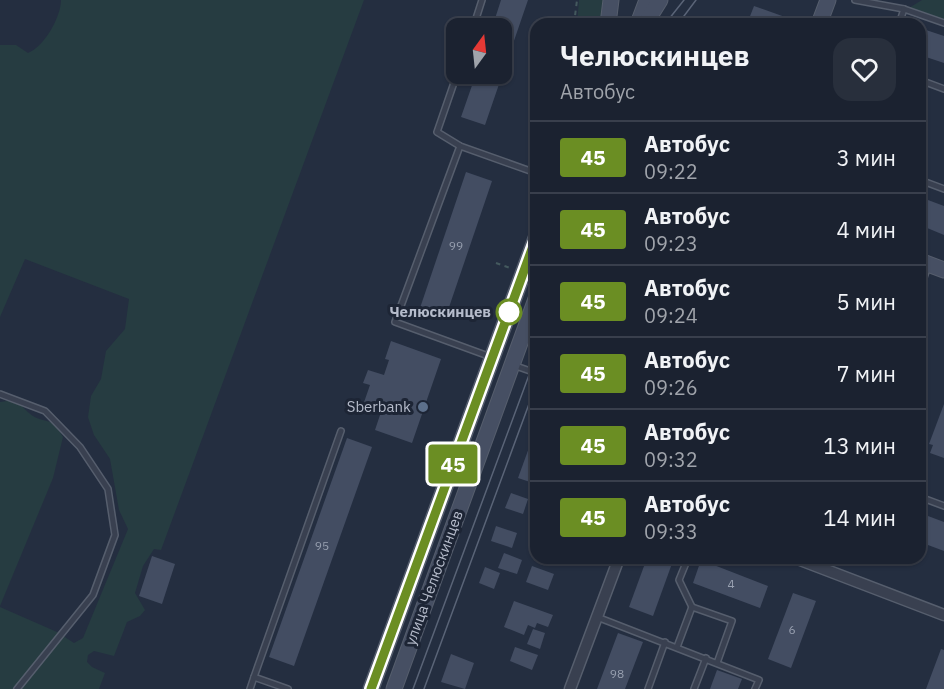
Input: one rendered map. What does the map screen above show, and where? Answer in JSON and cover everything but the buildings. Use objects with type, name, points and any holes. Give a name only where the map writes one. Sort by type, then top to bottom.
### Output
[{"type":"main road","points":[[609,18],[612,0]]},
{"type":"main road","points":[[640,18],[647,0]]},
{"type":"main road","points":[[649,18],[660,0]]},
{"type":"main road","points":[[821,18],[828,0]]},
{"type":"main road","name":"улица Челюскинцев","points":[[371,689],[530,254]]},
{"type":"main road","points":[[926,264],[944,270]]},
{"type":"main road","name":"улица Челюскинцев","points":[[394,689],[530,315]]},
{"type":"main road","points":[[492,357],[512,364]]},
{"type":"street","points":[[570,689],[617,564]]},
{"type":"street","points":[[811,564],[944,615]]},
{"type":"lane","points":[[476,18],[482,0]]},
{"type":"lane","points":[[855,0],[904,9],[944,23]]},
{"type":"lane","points":[[901,18],[904,9]]},
{"type":"lane","points":[[926,82],[944,88]]},
{"type":"lane","points":[[454,84],[437,132],[460,146],[530,171]]},
{"type":"lane","points":[[460,146],[396,322],[492,357]]},
{"type":"lane","points":[[926,182],[944,189]]},
{"type":"lane","points":[[512,364],[530,371]]},
{"type":"lane","points":[[0,394],[45,411],[80,447],[108,489],[115,535],[93,595],[17,689]]},
{"type":"lane","points":[[250,689],[341,431]]},
{"type":"lane","points":[[926,499],[944,506]]},
{"type":"lane","points":[[686,564],[679,580],[692,607],[732,621],[717,663]]},
{"type":"lane","points":[[677,646],[692,607]]},
{"type":"lane","points":[[597,617],[677,646],[759,680],[755,689]]},
{"type":"lane","points":[[648,689],[665,642]]},
{"type":"lane","points":[[694,689],[705,658]]},
{"type":"lane","points":[[254,677],[288,689]]},
{"type":"path","points":[[575,18],[577,0]]},
{"type":"path","points":[[496,262],[513,269]]},
{"type":"green space","points":[[61,0],[364,0],[161,550],[154,549],[143,566],[135,593],[145,610],[140,616],[127,622],[114,656],[94,651],[88,655],[87,662],[105,673],[99,689],[0,689],[0,607],[57,632],[74,643],[83,638],[128,529],[119,510],[110,459],[94,435],[88,417],[91,396],[101,379],[106,351],[125,329],[129,299],[25,259],[0,317],[0,45],[16,45],[28,53],[34,50],[51,31]]},
{"type":"green space","points":[[579,0],[604,0],[601,18],[578,18]]},
{"type":"green space","points":[[922,0],[944,0],[944,20],[909,8]]},
{"type":"green space","points":[[15,400],[34,417],[54,425],[63,437],[53,478],[0,606],[0,402]]},
{"type":"tram line","points":[[670,18],[684,0]]},
{"type":"tram line","points":[[682,18],[696,0]]},
{"type":"tram line","points":[[413,689],[530,372]]},
{"type":"tram line","points":[[424,689],[530,401]]},
{"type":"bus line","name":"45","points":[[371,689],[530,254]]},
{"type":"place","name":"Челюскинцев","points":[[509,312]]},
{"type":"place","name":"Sberbank","points":[[423,407]]}]
